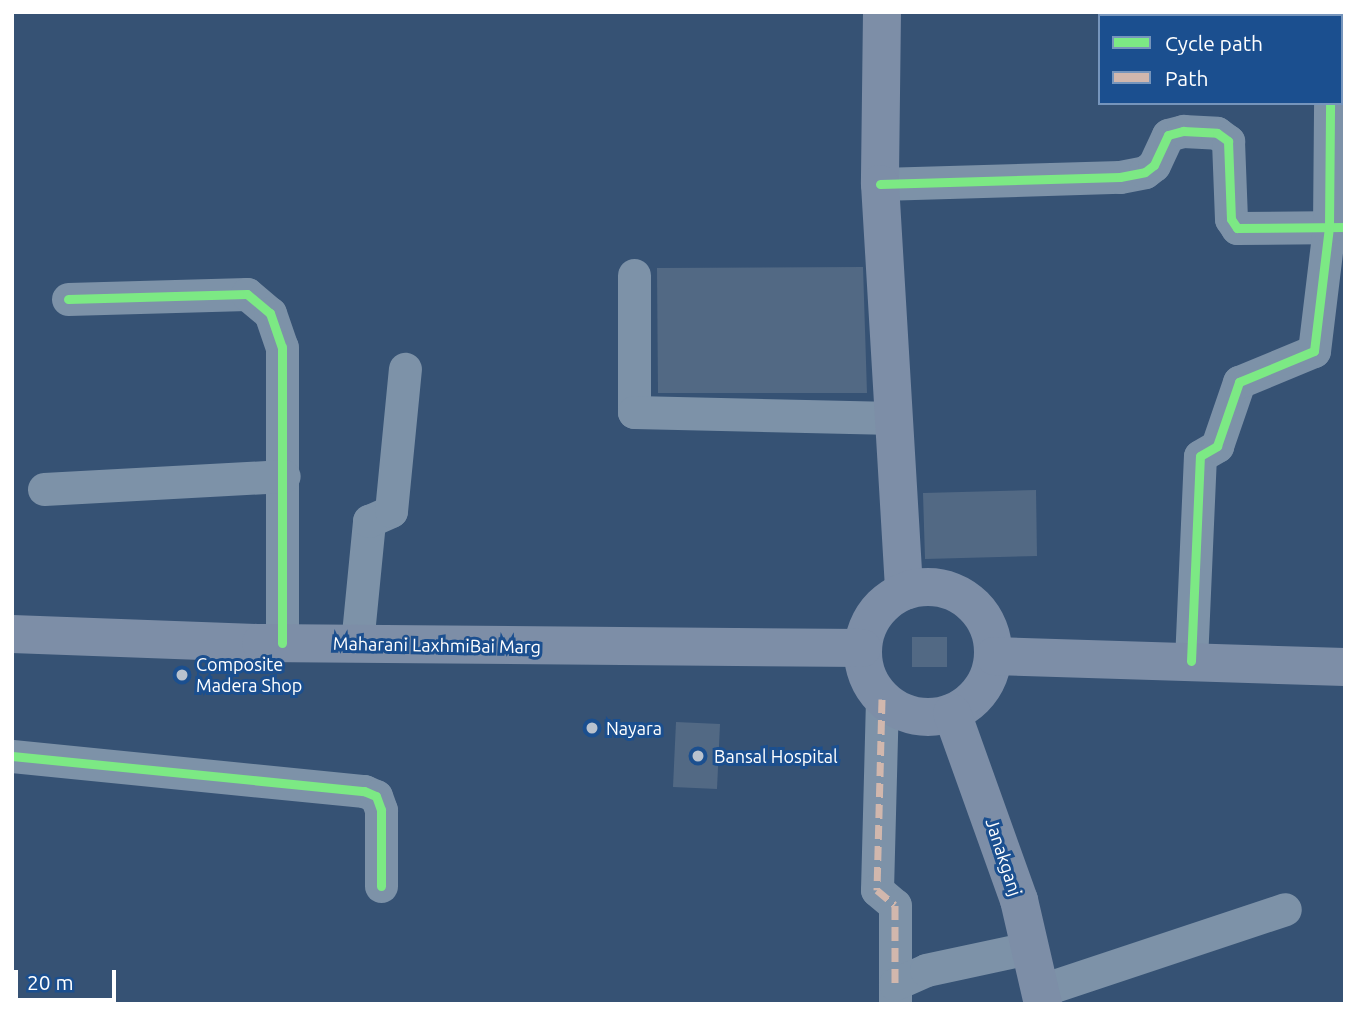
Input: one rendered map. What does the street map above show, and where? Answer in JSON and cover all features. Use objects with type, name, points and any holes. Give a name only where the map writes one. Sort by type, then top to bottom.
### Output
[{"type":"main road","points":[[882,12],[880,184],[904,591]]},
{"type":"main road","points":[[941,587],[974,605],[992,637],[994,656],[990,674],[981,690],[952,713],[915,716],[897,710],[882,699],[870,684],[862,648],[866,630],[874,614],[887,600],[904,591],[941,587]]},
{"type":"main road","name":"Maharani LaxhmiBai Marg","points":[[12,634],[282,643],[862,648]]},
{"type":"main road","points":[[994,656],[1345,667]]},
{"type":"main road","name":"Janakganj","points":[[952,713],[997,832],[1019,900],[1041,998]]},
{"type":"street","points":[[1191,661],[1200,456],[1217,446],[1239,382],[1314,351],[1337,227],[1330,105]]},
{"type":"street","points":[[880,184],[1120,177],[1145,172],[1154,165],[1168,135],[1182,131],[1217,133],[1227,141],[1231,219],[1237,228],[1337,227]]},
{"type":"street","points":[[634,275],[634,412],[894,418]]},
{"type":"street","points":[[68,299],[247,295],[270,313],[282,347],[282,643]]},
{"type":"street","points":[[358,644],[369,521],[391,511],[405,369]]},
{"type":"street","points":[[44,489],[284,476]]},
{"type":"street","points":[[882,699],[877,890],[895,905],[895,994]]},
{"type":"street","points":[[12,756],[364,791],[376,796],[381,810],[381,887]]},
{"type":"street","points":[[1041,998],[1285,909]]},
{"type":"street","points":[[895,994],[926,970],[1030,947]]},
{"type":"building","points":[[863,267],[867,393],[658,393],[657,268]]},
{"type":"building","points":[[1036,490],[1037,556],[925,559],[923,493]]},
{"type":"building","points":[[912,637],[947,637],[947,667],[912,667]]},
{"type":"building","points":[[676,722],[720,724],[717,789],[673,787]]},
{"type":"marked path","points":[[882,699],[877,890],[895,905],[895,984]]},
{"type":"cycle path","points":[[1191,661],[1200,456],[1217,446],[1239,382],[1314,351],[1329,227],[1330,105]]},
{"type":"cycle path","points":[[880,184],[1120,177],[1145,172],[1154,165],[1168,135],[1183,131],[1217,133],[1228,141],[1231,219],[1237,228],[1345,227]]},
{"type":"cycle path","points":[[68,299],[247,294],[270,313],[282,347],[282,643]]},
{"type":"cycle path","points":[[12,756],[364,791],[376,796],[381,810],[381,886]]},
{"type":"place","name":"Composite Madera Shop","points":[[182,675]]},
{"type":"place","name":"Nayara","points":[[592,728]]},
{"type":"place","name":"Bansal Hospital","points":[[698,756]]}]
